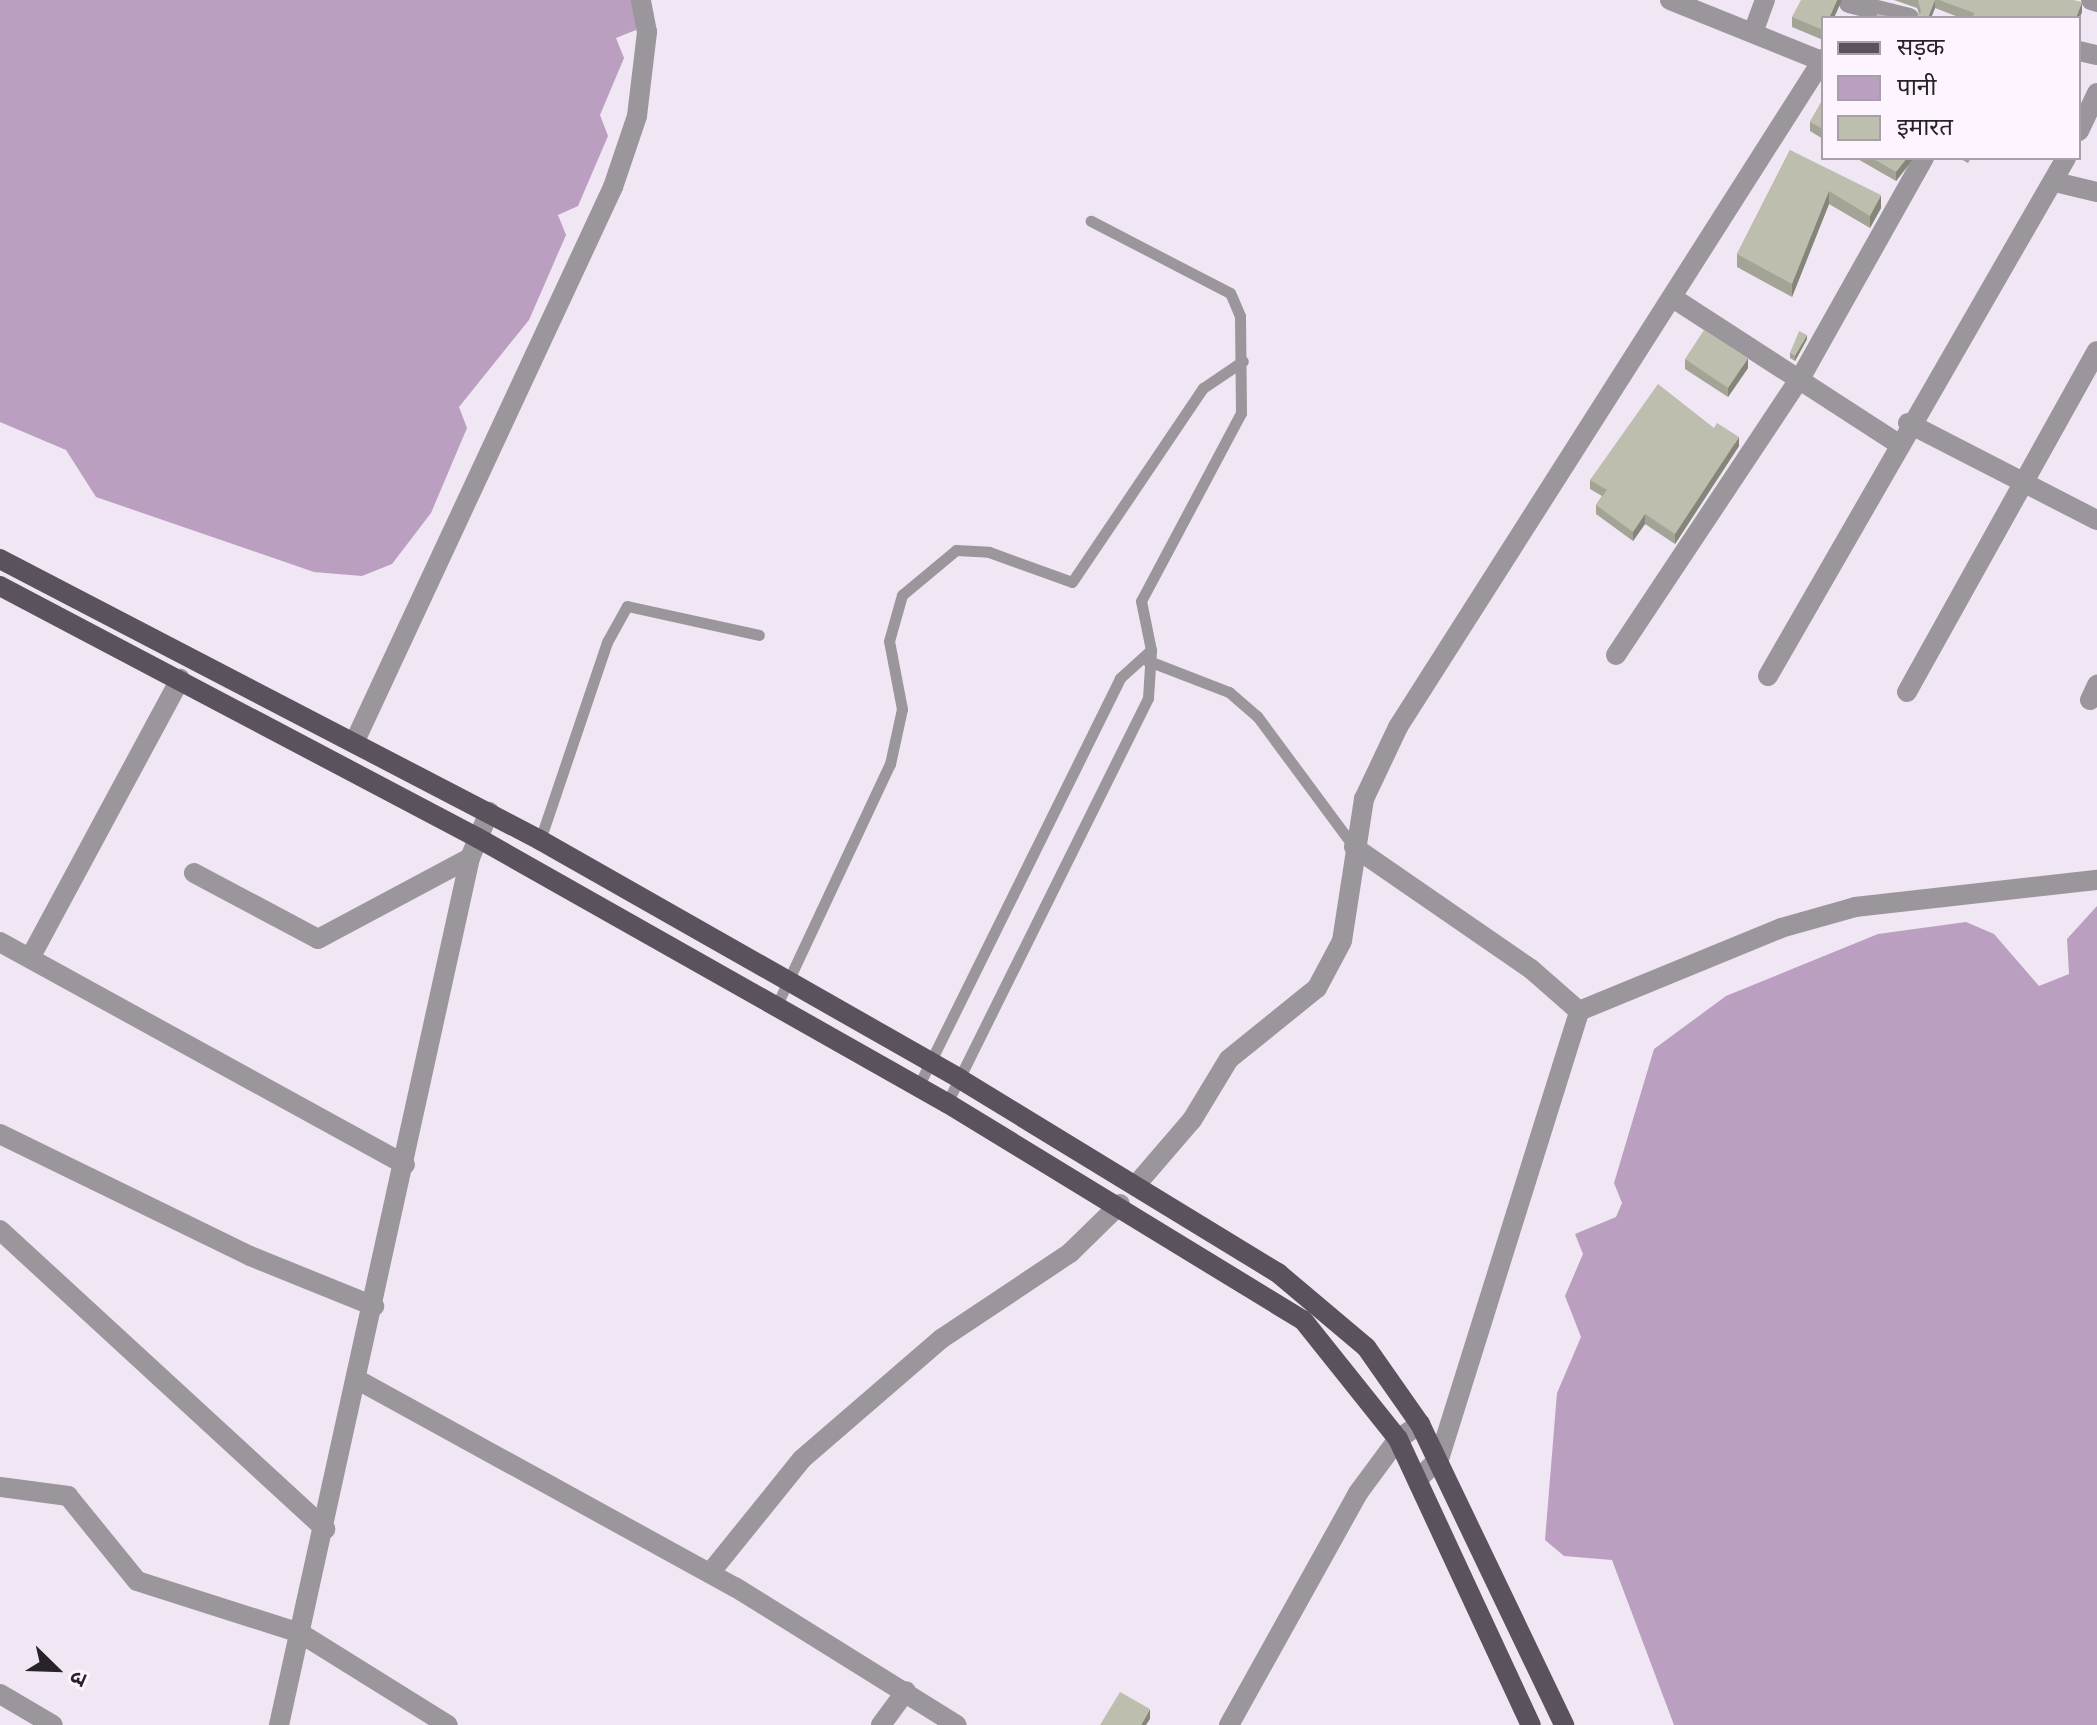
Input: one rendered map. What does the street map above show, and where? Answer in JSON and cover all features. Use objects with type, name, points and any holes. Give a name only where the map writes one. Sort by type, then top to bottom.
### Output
[{"type":"main road","points":[[0,559],[489,812],[789,981],[1136,1185],[1335,1315],[1420,1424],[1564,1725]]},
{"type":"main road","points":[[2,593],[180,679],[478,838],[1120,1204],[1303,1320],[1398,1439],[1531,1725]]},
{"type":"street","points":[[354,743],[613,187],[637,116],[647,32],[641,0]]},
{"type":"street","points":[[1670,0],[1754,30],[1821,60]]},
{"type":"street","points":[[1754,30],[1765,0]]},
{"type":"street","points":[[2091,0],[2097,2]]},
{"type":"street","points":[[1847,7],[1898,16]]},
{"type":"street","points":[[1136,1185],[1192,1120],[1229,1059],[1317,988],[1342,941],[1354,847],[1364,799],[1398,727],[1821,62]]},
{"type":"street","points":[[2081,127],[2097,93]]},
{"type":"street","points":[[1616,655],[1801,377],[1923,160]]},
{"type":"street","points":[[1768,676],[1908,423],[2055,182],[2065,160]]},
{"type":"street","points":[[2055,182],[2097,192]]},
{"type":"street","points":[[1673,298],[1801,377],[1897,443]]},
{"type":"street","points":[[1907,692],[2097,351]]},
{"type":"street","points":[[1908,423],[2097,520]]},
{"type":"street","points":[[30,958],[180,679]]},
{"type":"street","points":[[279,1725],[358,1380],[470,858],[489,812]]},
{"type":"street","points":[[1354,847],[1518,960],[1579,1011]]},
{"type":"street","points":[[194,873],[318,939],[470,858]]},
{"type":"street","points":[[1579,1011],[1781,928],[1855,907],[2097,880]]},
{"type":"street","points":[[0,942],[405,1165]]},
{"type":"street","points":[[1418,1479],[1439,1459],[1579,1011]]},
{"type":"street","points":[[0,1134],[250,1256],[374,1306]]},
{"type":"street","points":[[710,1573],[802,1459],[941,1339],[1077,1247],[1120,1204]]},
{"type":"street","points":[[1,1232],[325,1529]]},
{"type":"street","points":[[358,1380],[710,1573],[957,1725]]},
{"type":"street","points":[[1229,1725],[1358,1493],[1398,1439],[1420,1424]]},
{"type":"street","points":[[0,1487],[68,1496],[137,1581],[300,1633],[448,1725]]},
{"type":"street","points":[[881,1725],[906,1691]]},
{"type":"street","points":[[0,1694],[53,1725]]},
{"type":"lane","points":[[947,1103],[1148,698],[1148,656],[1141,601],[1234,433],[1243,361],[1230,293],[1091,221]]},
{"type":"lane","points":[[775,1009],[893,752],[902,709],[889,641],[902,595],[956,550],[989,552],[1072,582],[1203,388],[1243,361]]},
{"type":"lane","points":[[540,840],[607,642],[627,606],[759,635]]},
{"type":"lane","points":[[1148,656],[1229,692],[1257,716],[1354,847]]},
{"type":"lane","points":[[918,1087],[1120,678],[1148,656]]},
{"type":"water","points":[[0,0],[638,0],[636,30],[616,38],[624,58],[600,115],[608,136],[578,206],[558,215],[566,235],[529,320],[459,407],[467,428],[431,513],[392,564],[362,576],[314,572],[96,497],[66,450],[0,422]]},
{"type":"water","points":[[2097,906],[2097,1725],[1674,1725],[1612,1560],[1564,1556],[1545,1540],[1557,1393],[1581,1337],[1565,1296],[1583,1254],[1575,1234],[1616,1217],[1622,1203],[1614,1183],[1654,1049],[1726,996],[1878,934],[1966,922],[1994,934],[2039,986],[2069,974],[2067,939]]},
{"type":"building","points":[[1801,0],[1837,0],[1830,16],[1821,16],[1821,29],[1792,17]]},
{"type":"building","points":[[1918,0],[1935,0],[1929,16],[1917,16],[1921,12]]},
{"type":"building","points":[[1939,0],[2082,2],[2077,16],[1973,16],[1974,13]]},
{"type":"building","points":[[1821,103],[1821,128],[1810,122]]},
{"type":"building","points":[[1790,150],[1881,195],[1870,216],[1829,191],[1792,284],[1737,254]]},
{"type":"building","points":[[1875,160],[1905,160],[1896,172]]},
{"type":"building","points":[[1704,330],[1748,358],[1728,388],[1685,359]]},
{"type":"building","points":[[1799,331],[1807,335],[1795,356],[1790,353]]},
{"type":"building","points":[[1658,384],[1714,428],[1717,423],[1739,437],[1675,534],[1645,514],[1633,532],[1596,505],[1607,490],[1590,480]]},
{"type":"building","points":[[1120,1692],[1150,1709],[1141,1725],[1100,1725]]}]
